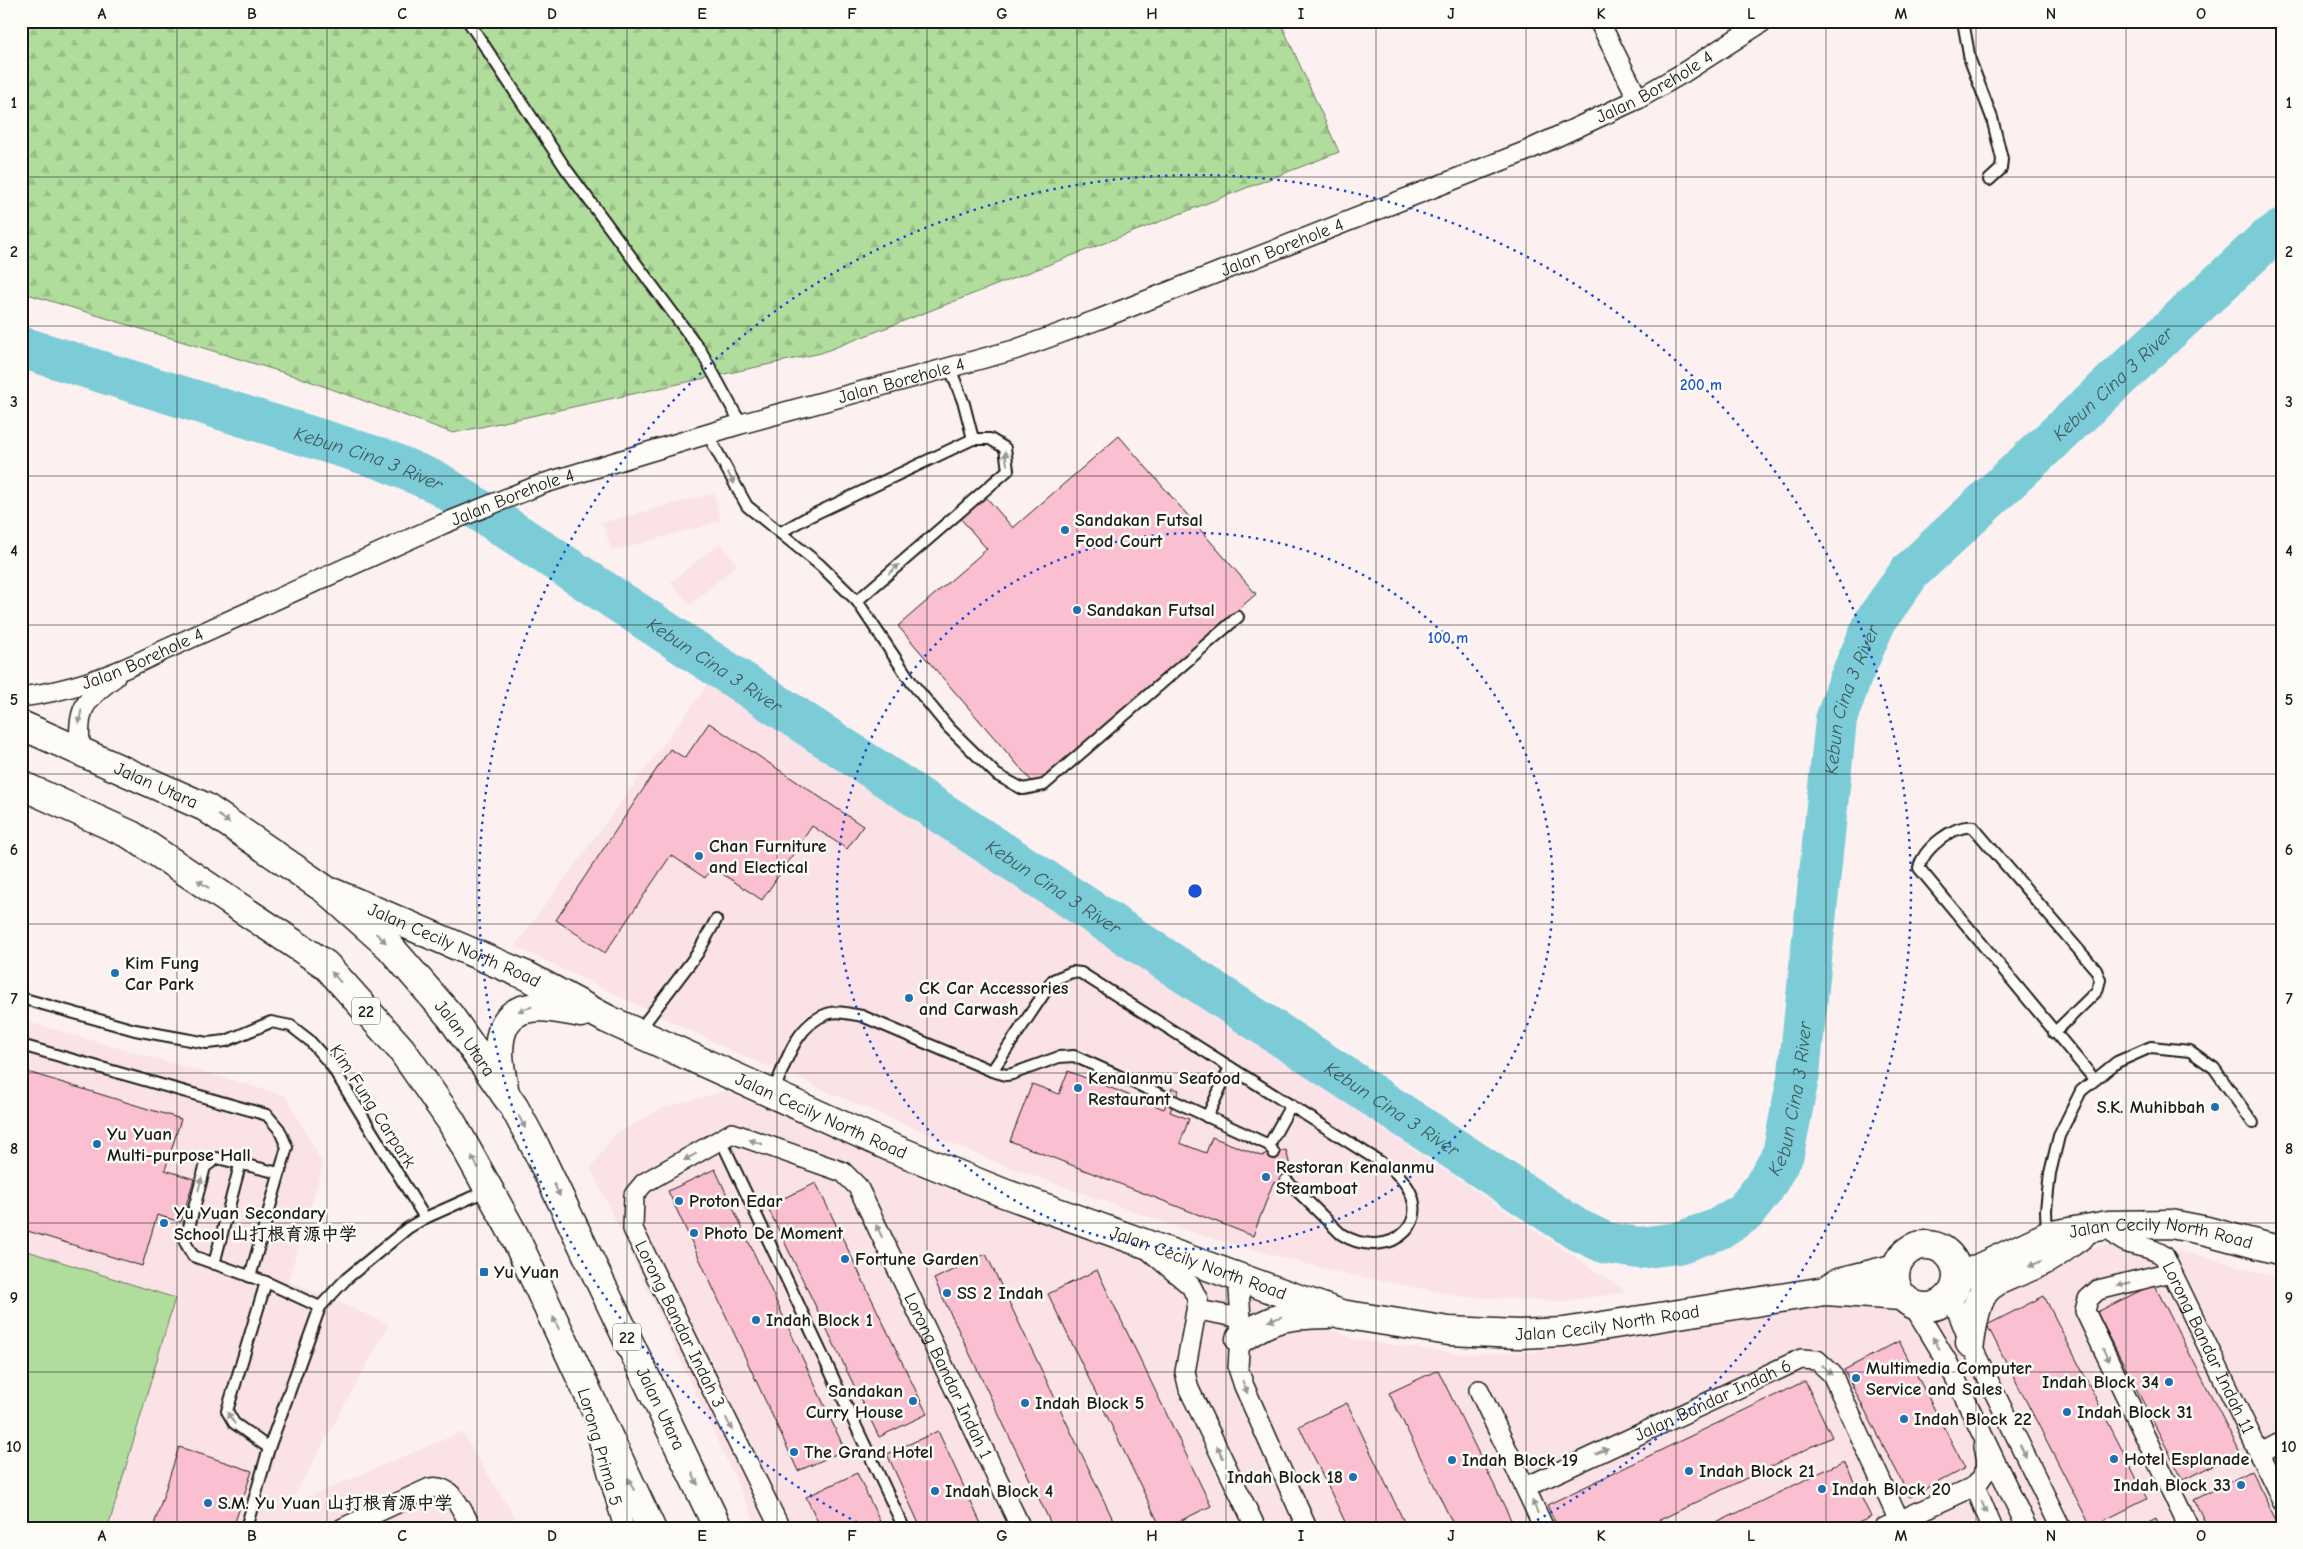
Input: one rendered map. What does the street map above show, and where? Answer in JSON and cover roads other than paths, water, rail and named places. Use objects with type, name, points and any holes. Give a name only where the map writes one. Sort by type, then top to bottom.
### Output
[{"type":"main road","name":"Jalan Utara","points":[[21,725],[206,807],[326,890],[390,947],[450,1016],[505,1094],[540,1155],[718,1528]]},
{"type":"main road","name":"22","points":[[21,785],[131,836],[326,965],[401,1049],[452,1121],[533,1273],[651,1528]]},
{"type":"main road","name":"Jalan Cecily North Road","points":[[326,890],[527,976],[607,1019],[890,1147],[1001,1192],[1341,1314],[1449,1331],[1519,1334],[1564,1332],[1825,1291],[1907,1300]]},
{"type":"main road","name":"Jalan Cecily North Road","points":[[505,1094],[499,1053],[501,1033],[508,1019],[520,1010],[534,1006],[549,1007],[607,1019]]},
{"type":"main road","name":"Jalan Cecily North Road","points":[[1947,1252],[1970,1251],[2099,1227],[2171,1224],[2207,1231],[2282,1251]]},
{"type":"main road","points":[[1970,1343],[1973,1318],[1980,1296],[1989,1285],[2041,1262],[2099,1227]]},
{"type":"main road","name":"Jalan Cecily North Road","points":[[1955,1287],[2043,1238]]},
{"type":"main road","points":[[1917,1246],[1938,1247],[1947,1252],[1953,1260],[1955,1287],[1944,1303],[1923,1308],[1907,1300],[1896,1288],[1894,1278],[1896,1268],[1900,1258],[1917,1246]]},
{"type":"main road","name":"Jalan Cecily North Road","points":[[1825,1291],[1839,1282],[1896,1268]]},
{"type":"main road","points":[[1241,1329],[1259,1326],[1284,1316],[1341,1314]]},
{"type":"street","points":[[1599,21],[1638,99]]},
{"type":"street","name":"Jalan Borehole 4","points":[[21,697],[47,694],[124,670],[443,524],[542,484],[741,424],[1014,350],[1243,263],[1524,152],[1638,99],[1683,73],[1764,21]]},
{"type":"street","points":[[80,751],[78,723],[83,708],[101,688],[124,670]]},
{"type":"street","name":"Lorong Bandar Indah 3","points":[[727,1137],[644,1183],[634,1196],[633,1229],[780,1528]]},
{"type":"street","name":"Lorong Bandar Indah 1","points":[[727,1137],[843,1172],[858,1187],[1021,1528]]},
{"type":"street","name":"Lorong Bandar Indah 11","points":[[2099,1227],[2114,1235],[2124,1244],[2156,1250],[2164,1256],[2282,1500]]},
{"type":"street","points":[[1138,1241],[1191,1286],[1198,1300],[1198,1310],[1184,1372],[1189,1389],[1256,1528]]},
{"type":"street","points":[[2171,1272],[2098,1290],[2088,1299],[2085,1311],[2189,1528]]},
{"type":"street","points":[[1238,1277],[1241,1329],[1238,1368],[1244,1386],[1307,1528]]},
{"type":"street","points":[[1955,1287],[1970,1343],[2061,1528]]},
{"type":"street","points":[[1907,1300],[1948,1363],[2027,1528]]},
{"type":"street","points":[[1198,1310],[1241,1329]]},
{"type":"street","name":"Jalan Bandar Indah 6","points":[[1526,1487],[1801,1359],[1817,1360],[1832,1374],[1891,1524]]},
{"type":"street","name":"Lorong Prima 5","points":[[576,1367],[624,1528]]},
{"type":"street","points":[[1479,1390],[1544,1528]]},
{"type":"street","points":[[1891,1524],[1975,1486],[1985,1475],[1988,1462],[1975,1419]]},
{"type":"street","points":[[2259,1454],[2282,1442]]},
{"type":"street","points":[[343,1528],[430,1488],[439,1486],[449,1491],[472,1528]]},
{"type":"street","points":[[1975,1486],[1992,1528]]},
{"type":"lane","points":[[468,21],[566,169],[701,351],[741,424]]},
{"type":"lane","points":[[1962,21],[1970,60],[1992,118],[2002,159],[2001,169],[1989,180]]},
{"type":"lane","points":[[950,368],[964,404],[973,439]]},
{"type":"lane","points":[[708,435],[747,506],[820,565],[857,601],[912,683],[949,728],[997,776],[1022,790],[1044,785],[1238,617]]},
{"type":"lane","points":[[781,532],[806,518],[973,439],[990,439],[1004,448],[1008,470],[857,601]]},
{"type":"lane","points":[[2054,1033],[2097,991],[2100,980],[2096,970],[1973,827],[1958,827],[1927,850],[1921,859],[1919,868],[2054,1033],[2094,1080]]},
{"type":"lane","points":[[638,1032],[697,954],[716,920]]},
{"type":"lane","points":[[992,1071],[1053,980],[1072,972],[1082,973],[1393,1170],[1410,1188],[1415,1199],[1412,1222],[1407,1231],[1390,1241],[1370,1244],[1351,1240],[1342,1234],[1286,1180]]},
{"type":"lane","name":"Kim Fung Carpark","points":[[21,998],[135,1030],[207,1044],[226,1041],[271,1022],[292,1026],[309,1040],[332,1066],[425,1218]]},
{"type":"lane","points":[[773,1094],[790,1053],[800,1036],[812,1022],[827,1014],[842,1012],[862,1016],[992,1071],[1006,1075],[1059,1057],[1074,1056],[1171,1100],[1271,1149],[1291,1105]]},
{"type":"lane","points":[[21,1045],[267,1115],[278,1129],[287,1147],[250,1277]]},
{"type":"lane","points":[[2043,1238],[2050,1173],[2059,1136],[2081,1091],[2118,1062],[2151,1047],[2190,1051],[2214,1068],[2253,1123]]},
{"type":"lane","points":[[1207,1117],[1230,1067]]},
{"type":"lane","points":[[727,1137],[904,1528]]},
{"type":"lane","points":[[279,1173],[217,1158],[205,1167],[186,1242],[193,1256],[266,1282],[320,1307]]},
{"type":"lane","points":[[214,1264],[240,1165]]},
{"type":"lane","points":[[246,1528],[269,1448],[320,1307],[346,1279],[408,1228],[425,1218],[489,1190]]},
{"type":"lane","points":[[266,1282],[227,1410],[234,1423],[269,1448]]},
{"type":"waterway","name":"Kebun Cina 3 River","points":[[21,347],[382,459],[438,483],[1576,1229],[1606,1243],[1639,1248],[1678,1243],[1718,1229],[1745,1212],[1763,1189],[1783,1154],[1799,1073],[1836,720],[1850,679],[1876,620],[1910,572],[2264,242],[2282,230]]},
{"type":"place","name":"Sandakan Futsal Food Court","points":[[1065,530]]},
{"type":"place","name":"Sandakan Futsal","points":[[1077,610]]},
{"type":"place","name":"Chan Furniture and Electical","points":[[699,856]]},
{"type":"place","name":"Kim Fung Car Park","points":[[115,973]]},
{"type":"place","name":"CK Car Accessories and Carwash","points":[[909,998]]},
{"type":"place","name":"Kenalanmu Seafood Restaurant","points":[[1078,1088]]},
{"type":"place","name":"S.K. Muhibbah","points":[[2215,1107]]},
{"type":"place","name":"Yu Yuan Multi-purpose Hall","points":[[97,1144]]},
{"type":"place","name":"Restoran Kenalanmu Steamboat","points":[[1266,1177]]},
{"type":"place","name":"Proton Edar","points":[[679,1201]]},
{"type":"place","name":"Yu Yuan Secondary School 山打根育源中学","points":[[164,1223]]},
{"type":"place","name":"Photo De Moment","points":[[694,1233]]},
{"type":"place","name":"Fortune Garden","points":[[845,1259]]},
{"type":"place","name":"Yu Yuan","points":[[484,1272]]},
{"type":"place","name":"SS 2 Indah","points":[[947,1293]]},
{"type":"place","name":"Indah Block 1","points":[[756,1320]]},
{"type":"place","name":"Multimedia Computer Service and Sales","points":[[1856,1378]]},
{"type":"place","name":"Indah Block 34","points":[[2169,1382]]},
{"type":"place","name":"Sandakan Curry House","points":[[913,1401]]},
{"type":"place","name":"Indah Block 5","points":[[1025,1403]]},
{"type":"place","name":"Indah Block 31","points":[[2067,1412]]},
{"type":"place","name":"Indah Block 22","points":[[1904,1419]]},
{"type":"place","name":"The Grand Hotel","points":[[794,1452]]},
{"type":"place","name":"Hotel Esplanade","points":[[2114,1459]]},
{"type":"place","name":"Indah Block 19","points":[[1452,1460]]},
{"type":"place","name":"Indah Block 21","points":[[1689,1471]]},
{"type":"place","name":"Indah Block 18","points":[[1353,1477]]},
{"type":"place","name":"Indah Block 33","points":[[2241,1485]]},
{"type":"place","name":"Indah Block 20","points":[[1822,1489]]},
{"type":"place","name":"Indah Block 4","points":[[935,1491]]},
{"type":"place","name":"S.M. Yu Yuan 山打根育源中学","points":[[208,1503]]}]
